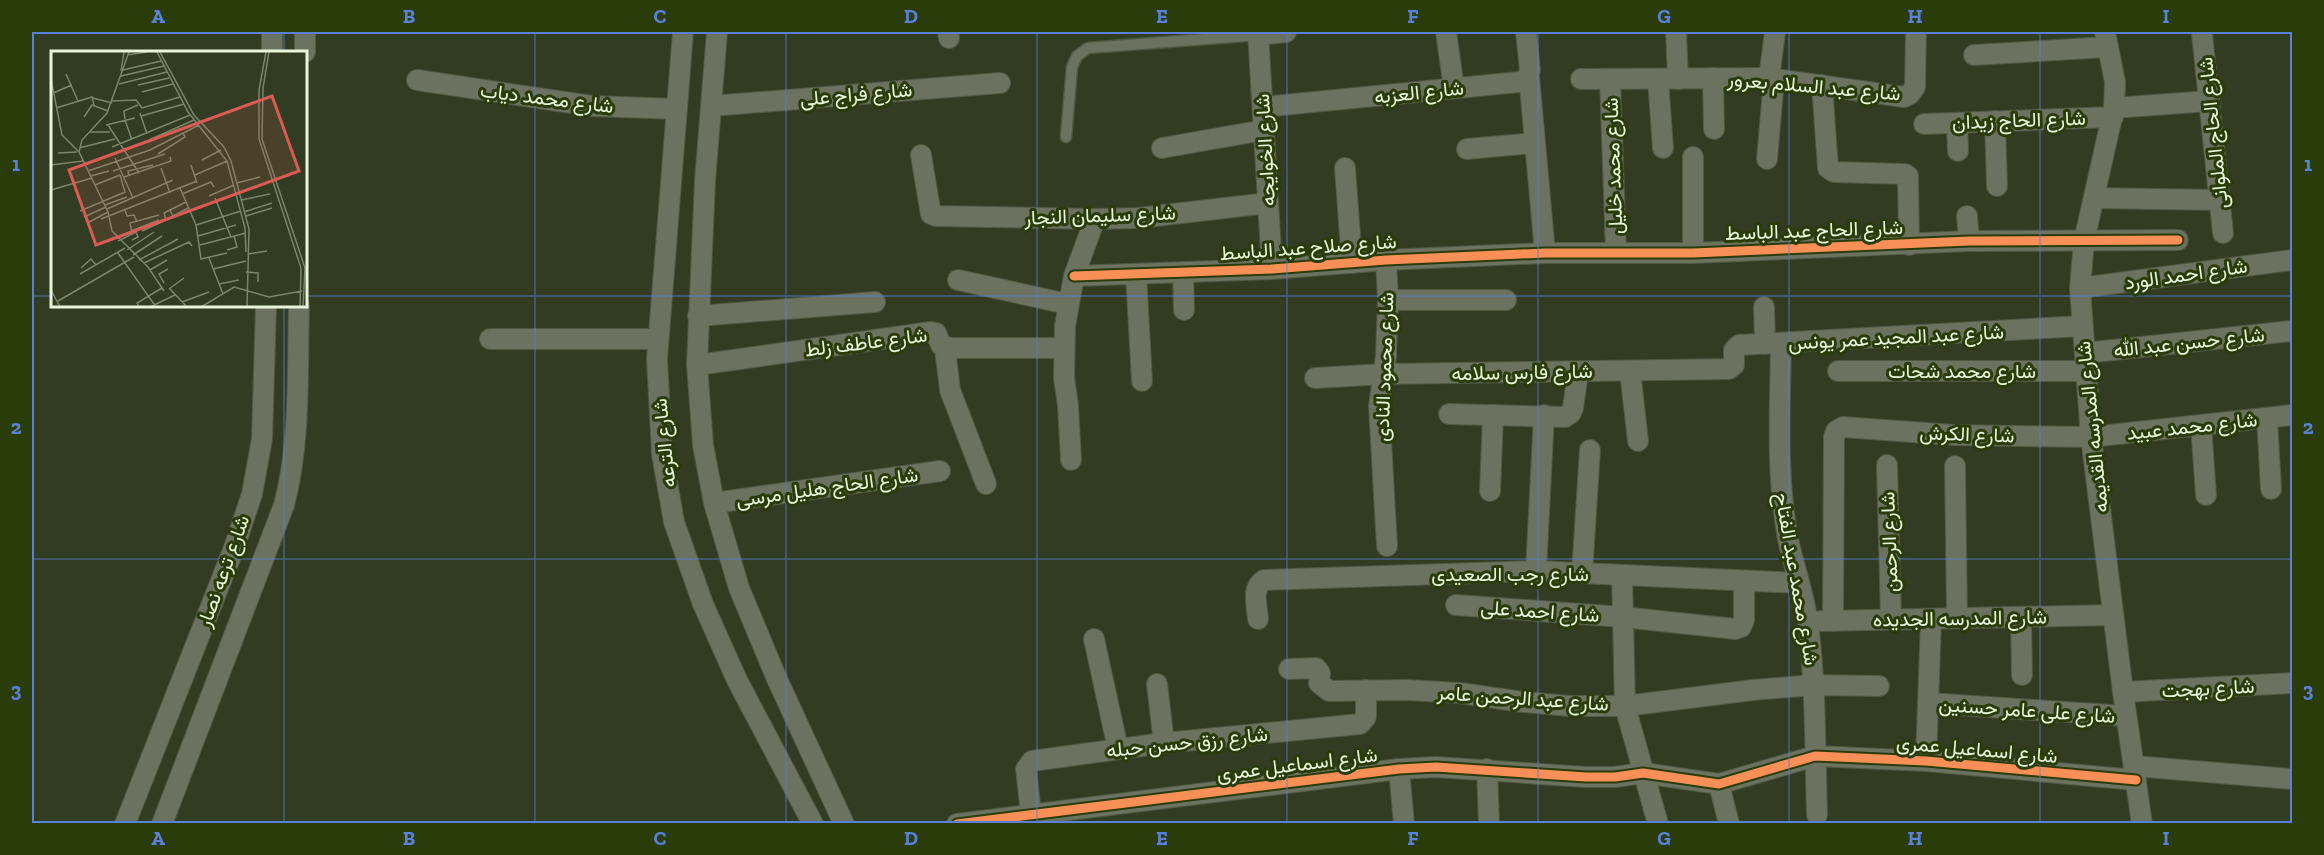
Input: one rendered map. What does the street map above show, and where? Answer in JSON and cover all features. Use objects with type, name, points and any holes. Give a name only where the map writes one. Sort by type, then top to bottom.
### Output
[{"type":"street","points":[[272,51],[273,32]]},
{"type":"street","points":[[305,32],[305,51]]},
{"type":"street","name":"شارع الترعه","points":[[683,32],[657,359],[662,454],[674,522],[703,604],[737,680],[813,824]]},
{"type":"street","name":"شارع الترعه","points":[[717,32],[698,316],[697,365],[704,445],[714,503],[739,588],[777,679],[844,824]]},
{"type":"street","points":[[1258,33],[1286,32]]},
{"type":"street","points":[[1446,32],[1454,88]]},
{"type":"street","points":[[1526,32],[1545,253]]},
{"type":"street","points":[[1676,32],[1678,79]]},
{"type":"street","points":[[1767,159],[1775,32]]},
{"type":"street","name":"شارع عبد السلام بعرور","points":[[1581,79],[1772,78],[1904,97],[1910,94],[1915,87],[1916,32]]},
{"type":"street","name":"شارع الخوايجه","points":[[1258,33],[1272,269]]},
{"type":"street","name":"شارع الحاج الملوانى","points":[[2202,34],[2223,233]]},
{"type":"street","points":[[1974,55],[2107,39]]},
{"type":"street","name":"شارع المدرسه القديمه","points":[[2107,39],[2115,82],[2114,112],[2084,242],[2080,288],[2091,437],[2142,824]]},
{"type":"street","name":"شارع العزبه","points":[[1263,107],[1518,82],[1529,76]]},
{"type":"street","points":[[1713,78],[1714,129]]},
{"type":"street","name":"شارع محمد خليل","points":[[1610,79],[1616,253]]},
{"type":"street","points":[[1658,79],[1663,148]]},
{"type":"street","name":"شارع محمد دياب","points":[[417,80],[592,106],[677,109]]},
{"type":"street","name":"شارع فراج على","points":[[711,106],[1000,83]]},
{"type":"street","points":[[1822,85],[1827,165],[1830,171],[1905,174],[1910,180],[1909,245]]},
{"type":"street","name":"شارع الحاج زيدان","points":[[1924,124],[2114,112],[2209,101]]},
{"type":"street","points":[[1995,121],[1997,186]]},
{"type":"street","points":[[1957,123],[1958,151]]},
{"type":"street","points":[[1162,148],[1264,130]]},
{"type":"street","points":[[1467,149],[1535,143]]},
{"type":"street","name":"شارع سليمان النجار","points":[[921,155],[931,214],[942,217],[1138,218],[1268,203]]},
{"type":"street","points":[[1693,253],[1694,157]]},
{"type":"street","points":[[1345,168],[1352,263]]},
{"type":"street","points":[[2094,198],[2219,200]]},
{"type":"street","points":[[1967,216],[1969,241]]},
{"type":"street","points":[[1071,460],[1063,348],[1074,276],[1095,219]]},
{"type":"street","name":"شارع الحاج عبد الباسط","points":[[1545,253],[1693,253],[1969,241],[2178,240]]},
{"type":"street","name":"شارع صلاح عبد الباسط","points":[[1074,276],[1272,269],[1386,260],[1545,253]]},
{"type":"street","name":"شارع محمود النادى","points":[[1386,260],[1388,300],[1379,406],[1387,546]]},
{"type":"street","name":"شارع احمد الورد","points":[[2080,288],[2292,260]]},
{"type":"street","points":[[1183,272],[1184,310]]},
{"type":"street","points":[[1137,274],[1142,381]]},
{"type":"street","points":[[958,280],[1068,304]]},
{"type":"street","points":[[1388,300],[1506,300]]},
{"type":"street","points":[[698,316],[875,302]]},
{"type":"street","name":"شارع محمد عبد الفتاح","points":[[1764,307],[1773,344],[1781,485],[1788,538],[1808,621],[1814,685],[1817,815]]},
{"type":"street","name":"شارع ترعه نصار","points":[[124,824],[234,548],[252,494],[262,439],[266,308]]},
{"type":"street","name":"شارع ترعه نصار","points":[[162,824],[284,505],[292,475],[299,308]]},
{"type":"street","name":"شارع عبد المجيد عمر يونس","points":[[1729,369],[1734,364],[1736,346],[2082,326]]},
{"type":"street","name":"شارع عاطف زلط","points":[[697,365],[931,332],[936,333],[938,342],[945,348],[1063,348]]},
{"type":"street","name":"شارع حسن عبد الله","points":[[2085,362],[2292,332]]},
{"type":"street","points":[[490,339],[658,339]]},
{"type":"street","points":[[945,348],[950,390],[986,484]]},
{"type":"street","name":"شارع محمد شحات","points":[[1838,371],[2085,362]]},
{"type":"street","name":"شارع فارس سلامه","points":[[1315,378],[1383,374],[1729,369]]},
{"type":"street","points":[[1630,371],[1638,441]]},
{"type":"street","points":[[1449,414],[1565,417],[1571,413],[1578,372]]},
{"type":"street","points":[[1490,491],[1492,415]]},
{"type":"street","points":[[1536,571],[1544,415]]},
{"type":"street","name":"شارع محمد عبيد","points":[[2091,437],[2292,415]]},
{"type":"street","points":[[2266,418],[2271,489]]},
{"type":"street","points":[[2201,425],[2206,495]]},
{"type":"street","name":"شارع محمد عبد الفتاح","points":[[1833,621],[1834,437],[1836,431],[1843,427]]},
{"type":"street","name":"شارع الكرش","points":[[1843,427],[1954,435],[2091,437]]},
{"type":"street","points":[[1582,573],[1590,450]]},
{"type":"street","name":"شارع الرحمن","points":[[1887,465],[1891,620]]},
{"type":"street","points":[[1955,466],[1957,618]]},
{"type":"street","name":"شارع الحاج هليل مرسى","points":[[714,503],[940,471]]},
{"type":"street","name":"شارع رجب الصعيدى","points":[[1258,619],[1256,589],[1258,583],[1264,580],[1536,571],[1799,583]]},
{"type":"street","points":[[1622,575],[1625,706],[1658,824]]},
{"type":"street","name":"شارع احمد على","points":[[1456,605],[1623,617],[1735,629],[1741,627],[1744,620],[1744,581]]},
{"type":"street","name":"شارع المدرسه الجديده","points":[[1808,621],[2113,615]]},
{"type":"street","points":[[2021,618],[2022,675]]},
{"type":"street","points":[[1926,761],[1931,619]]},
{"type":"street","points":[[1094,639],[1118,750]]},
{"type":"street","name":"شارع عبد الرحمن عامر","points":[[1289,669],[1316,668],[1320,673],[1319,683],[1329,691],[1407,690],[1460,693],[1570,706],[1625,706],[1814,685],[1879,686]]},
{"type":"street","name":"شارع بهجت","points":[[2123,692],[2292,683]]},
{"type":"street","points":[[1157,684],[1164,743]]},
{"type":"street","name":"شارع رزق حسن حبله","points":[[1031,814],[1026,769],[1032,761],[1164,743],[1360,724],[1366,717],[1366,690]]},
{"type":"street","name":"شارع على عامر حسنين","points":[[1928,703],[2126,716]]},
{"type":"street","points":[[1643,773],[1719,784],[1815,756]]},
{"type":"street","name":"شارع اسماعيل عمرى","points":[[1815,756],[2292,779]]},
{"type":"street","name":"شارع اسماعيل عمرى","points":[[957,824],[1400,769],[1436,767],[1487,769],[1586,777],[1616,777],[1643,773]]},
{"type":"street","points":[[1400,769],[1404,824]]},
{"type":"street","points":[[1487,769],[1489,824]]},
{"type":"street","points":[[1719,784],[1729,824]]},
{"type":"lane","points":[[1066,137],[1072,67],[1077,56],[1088,48],[1258,33]]},
{"type":"cycle path","points":[[1074,276],[1272,269],[1386,260],[1545,253],[1693,253],[1969,241],[2178,240]]},
{"type":"cycle path","points":[[957,824],[1399,769],[1436,767],[1586,777],[1615,777],[1643,773],[1719,784],[1815,756],[1926,761],[2136,780]]}]
